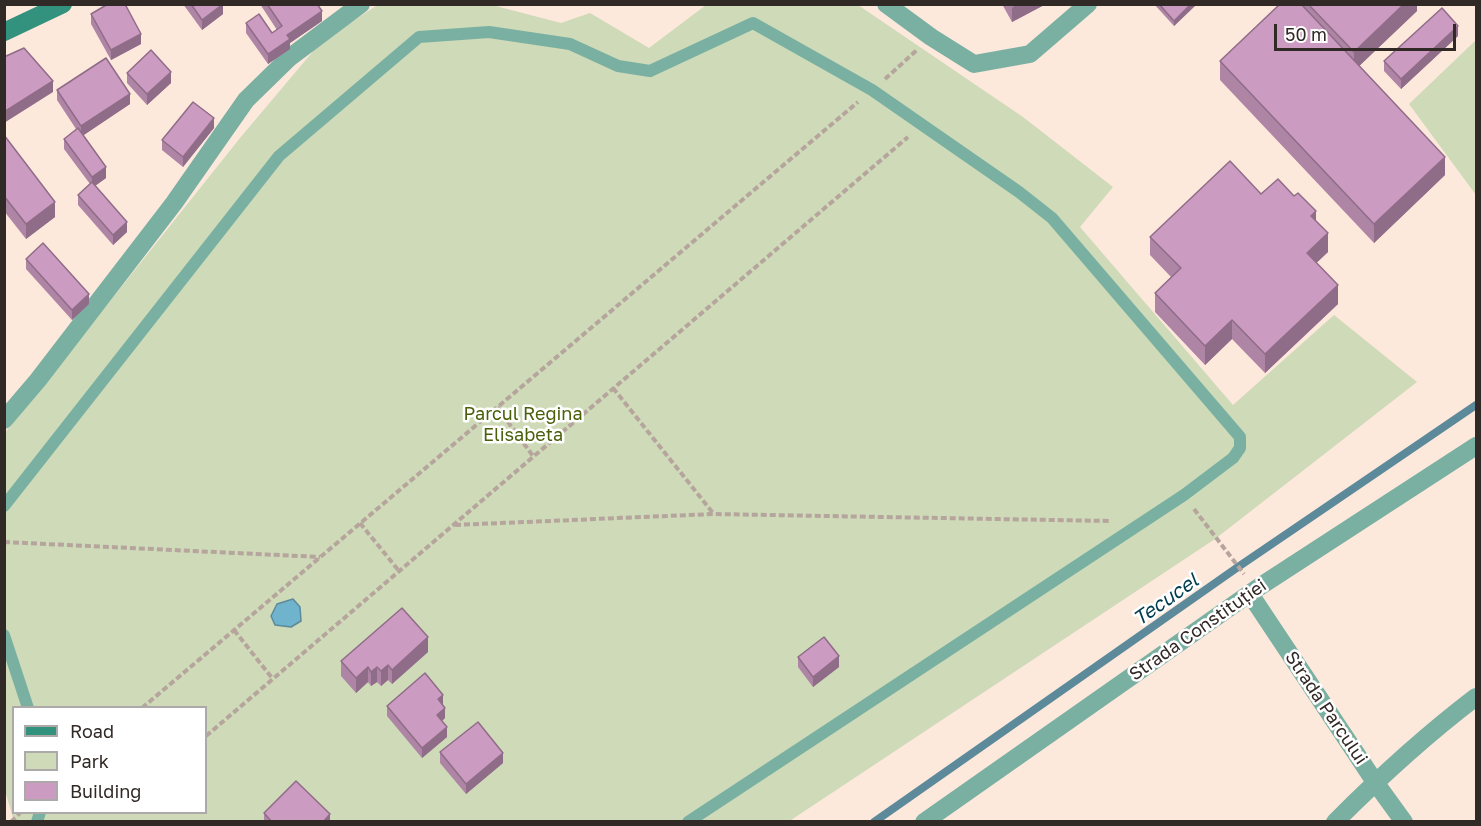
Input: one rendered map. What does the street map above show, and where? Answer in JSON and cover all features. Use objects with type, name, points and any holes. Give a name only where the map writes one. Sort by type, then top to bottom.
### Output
[{"type":"main road","points":[[4,32],[63,4]]},
{"type":"street","points":[[4,420],[38,380],[174,203],[246,100],[289,58],[361,4]]},
{"type":"street","points":[[886,4],[931,37],[974,64],[1030,54],[1088,4]]},
{"type":"street","name":"Strada Constituției","points":[[924,822],[1253,591],[1476,447]]},
{"type":"street","name":"Strada Parcului","points":[[1253,591],[1375,782],[1404,822]]},
{"type":"street","points":[[1335,822],[1375,782],[1441,724],[1476,697]]},
{"type":"lane","points":[[4,506],[279,156],[419,37],[489,32],[570,44],[618,66],[650,71],[753,23],[872,90],[1019,192],[1052,218],[1240,437],[1240,448],[1233,458],[1184,495],[688,822]]},
{"type":"lane","points":[[4,635],[27,706]]},
{"type":"path","points":[[144,706],[872,90],[931,37]]},
{"type":"path","points":[[207,735],[922,125]]},
{"type":"path","points":[[613,388],[713,514]]},
{"type":"path","points":[[497,407],[533,456]]},
{"type":"path","points":[[1184,495],[1253,591]]},
{"type":"path","points":[[453,525],[713,514],[1144,522]]},
{"type":"path","points":[[360,523],[399,571]]},
{"type":"path","points":[[4,542],[320,557]]},
{"type":"path","points":[[234,630],[272,678]]},
{"type":"green space","name":"Parcul Regina Elisabeta","points":[[379,4],[492,5],[561,23],[590,13],[649,48],[706,5],[858,5],[1023,117],[1113,187],[1080,227],[1233,405],[1334,315],[1417,382],[1215,539],[788,822],[14,821],[4,787],[4,434],[240,138],[320,43]]},
{"type":"green space","points":[[1475,41],[1476,43],[1476,195],[1409,104]]},
{"type":"water","points":[[293,599],[300,607],[301,621],[291,627],[275,625],[271,616],[277,604]]},
{"type":"building","points":[[108,4],[125,4],[141,34],[111,50],[91,14]]},
{"type":"building","points":[[191,4],[223,4],[202,20]]},
{"type":"building","points":[[267,4],[317,4],[322,11],[287,35],[290,39],[268,54],[246,23],[259,14],[272,33],[282,26]]},
{"type":"building","points":[[1159,4],[1191,4],[1174,21]]},
{"type":"building","points":[[1280,4],[1301,4],[1445,157],[1374,224],[1220,61]]},
{"type":"building","points":[[1308,4],[1404,4],[1354,52]]},
{"type":"building","points":[[1442,8],[1458,26],[1401,79],[1384,61]]},
{"type":"building","points":[[24,48],[53,81],[4,112],[4,57]]},
{"type":"building","points":[[151,50],[171,72],[147,94],[127,73]]},
{"type":"building","points":[[106,58],[130,94],[81,126],[57,90]]},
{"type":"building","points":[[193,102],[214,118],[183,157],[162,140]]},
{"type":"building","points":[[78,128],[106,167],[92,177],[64,139]]},
{"type":"building","points":[[4,135],[55,202],[26,224],[4,196]]},
{"type":"building","points":[[1230,161],[1261,194],[1278,179],[1294,196],[1298,193],[1316,211],[1311,216],[1328,233],[1307,253],[1338,285],[1265,354],[1232,320],[1205,346],[1155,293],[1181,268],[1150,237]]},
{"type":"building","points":[[92,182],[127,222],[113,235],[78,195]]},
{"type":"building","points":[[43,243],[89,294],[72,310],[26,259]]},
{"type":"building","points":[[402,608],[428,637],[392,670],[388,665],[381,671],[377,667],[371,672],[368,667],[356,678],[341,661]]},
{"type":"building","points":[[824,637],[839,656],[813,677],[798,657]]},
{"type":"building","points":[[425,673],[443,695],[438,699],[445,708],[437,715],[447,727],[422,748],[387,706]]},
{"type":"building","points":[[478,722],[503,753],[466,784],[440,752]]},
{"type":"building","points":[[296,781],[330,814],[323,822],[272,822],[264,813]]},
{"type":"waterway","name":"Tecucel","points":[[874,822],[1238,567],[1476,405]]}]
